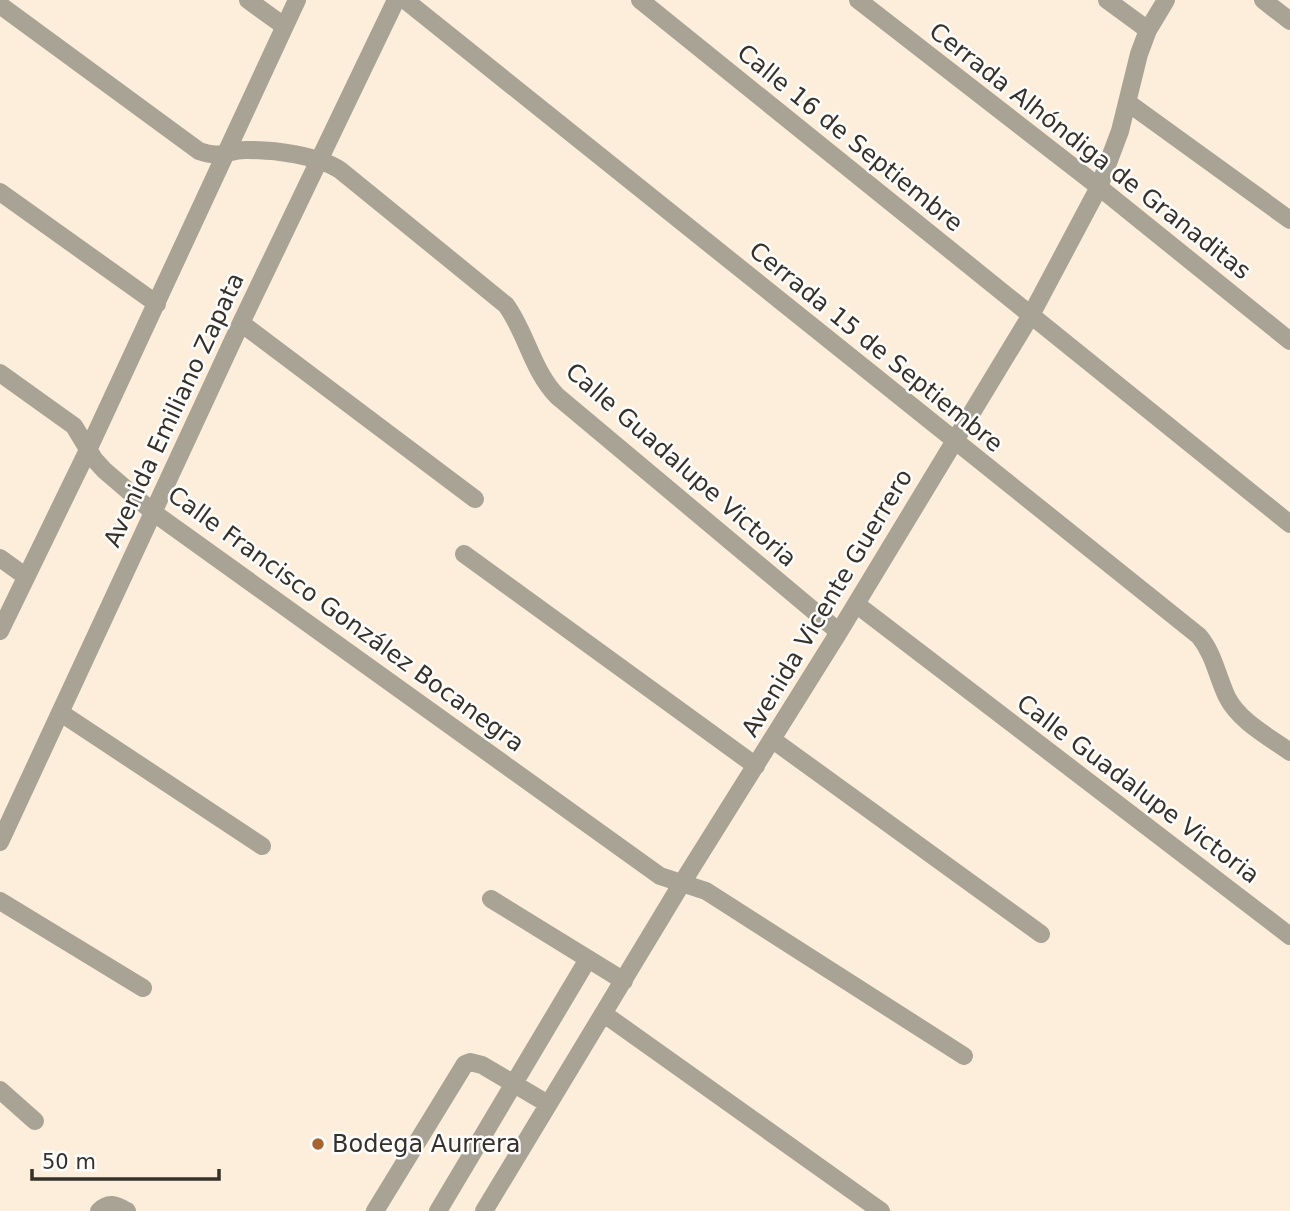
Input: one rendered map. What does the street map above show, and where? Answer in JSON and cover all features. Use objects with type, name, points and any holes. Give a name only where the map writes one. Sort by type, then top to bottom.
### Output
[{"type":"street","points":[[248,0],[284,26]]},
{"type":"street","points":[[0,631],[88,450],[297,0]]},
{"type":"street","name":"Avenida Emiliano Zapata","points":[[0,842],[241,323],[397,0]]},
{"type":"street","name":"Cerrada 15 de Septiembre","points":[[405,0],[1199,636],[1212,655],[1228,698],[1235,708],[1290,752]]},
{"type":"street","name":"Calle 16 de Septiembre","points":[[639,0],[1290,524]]},
{"type":"street","name":"Cerrada Alhóndiga de Granaditas","points":[[858,0],[1099,187],[1290,341]]},
{"type":"street","points":[[1107,0],[1148,30]]},
{"type":"street","name":"Avenida Vicente Guerrero","points":[[484,1211],[1031,315],[1099,187],[1128,102],[1139,54],[1148,30],[1166,0]]},
{"type":"street","points":[[1263,0],[1290,21]]},
{"type":"street","points":[[0,5],[199,151],[212,156],[246,150],[318,160]]},
{"type":"street","points":[[1128,102],[1290,220]]},
{"type":"street","name":"Calle Guadalupe Victoria","points":[[318,160],[340,170],[506,305],[515,316],[539,372],[557,396],[839,632]]},
{"type":"street","points":[[0,191],[157,303]]},
{"type":"street","points":[[241,323],[475,499]]},
{"type":"street","name":"Calle Francisco González Bocanegra","points":[[0,373],[74,426],[104,470],[154,513],[660,876],[706,891],[964,1056]]},
{"type":"street","points":[[464,554],[756,766]]},
{"type":"street","points":[[0,558],[25,576]]},
{"type":"street","name":"Calle Guadalupe Victoria","points":[[856,604],[1290,936]]},
{"type":"street","points":[[61,713],[262,846]]},
{"type":"street","points":[[773,740],[1041,934]]},
{"type":"street","points":[[491,899],[624,981]]},
{"type":"street","points":[[0,901],[143,988]]},
{"type":"street","points":[[438,1211],[588,959]]},
{"type":"street","points":[[604,1014],[881,1211]]},
{"type":"street","points":[[375,1211],[461,1068],[470,1062],[514,1083],[548,1104]]},
{"type":"street","points":[[0,1090],[35,1121]]},
{"type":"street","points":[[99,1211],[104,1206],[113,1204],[127,1211]]},
{"type":"place","name":"Bodega Aurrera","points":[[318,1144]]}]
